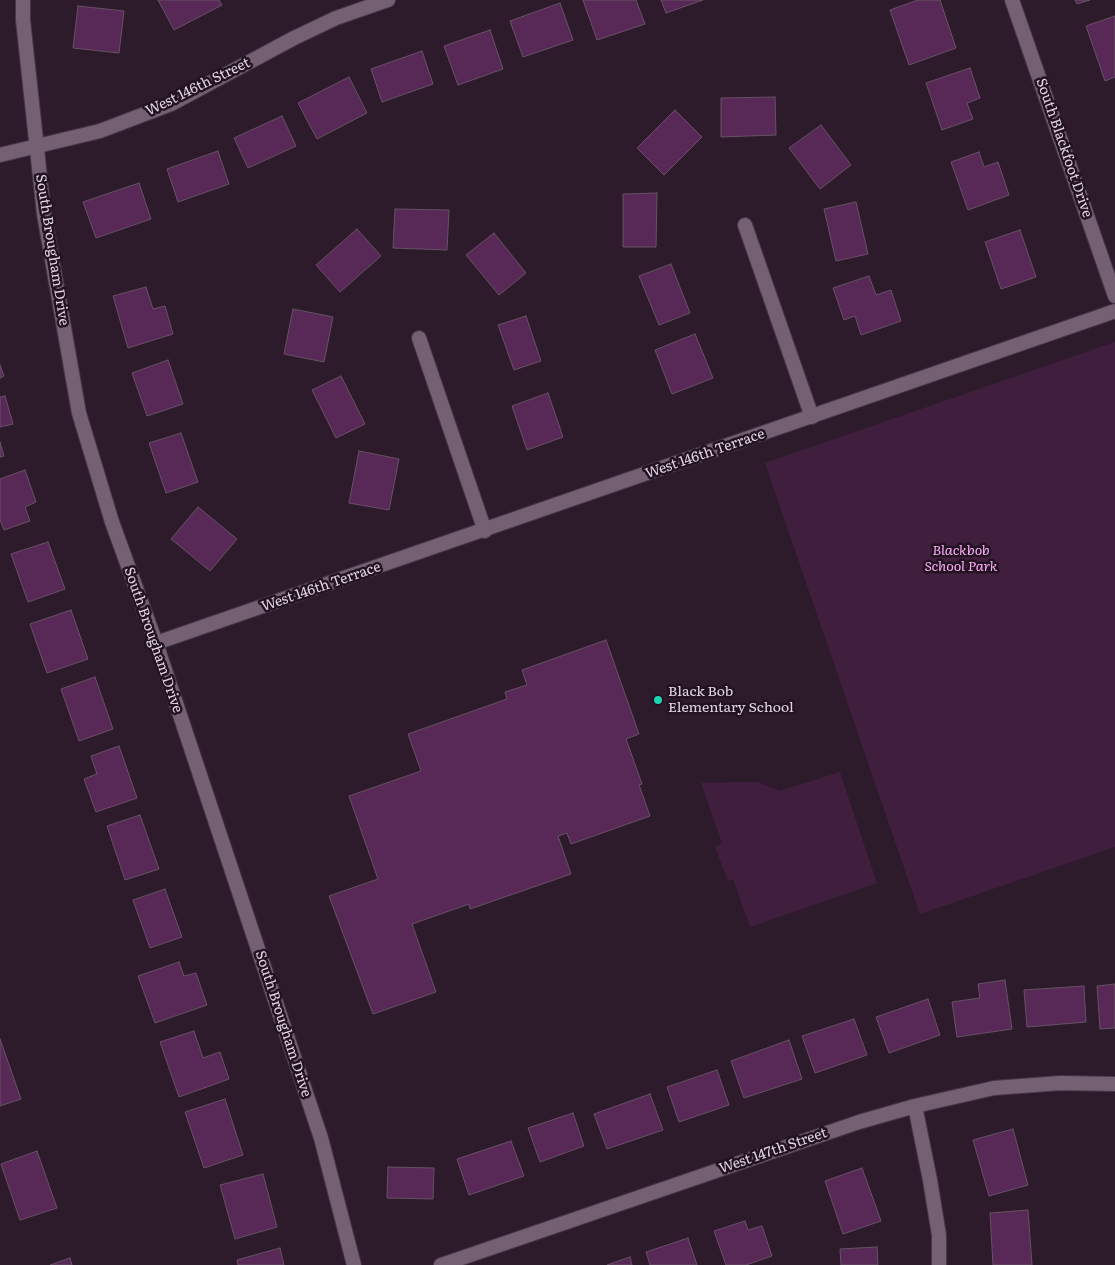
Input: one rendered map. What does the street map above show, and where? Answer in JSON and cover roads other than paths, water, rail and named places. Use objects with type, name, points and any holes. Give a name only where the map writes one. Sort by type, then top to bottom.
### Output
[{"type":"street","name":"South Brougham Drive","points":[[23,0],[23,20],[44,214],[79,413],[118,540],[156,643],[321,1138],[354,1265]]},
{"type":"street","name":"West 146th Street","points":[[0,155],[100,131],[171,104],[294,38],[336,18],[388,0]]},
{"type":"street","name":"South Blackfoot Drive","points":[[1012,0],[1115,296]]},
{"type":"street","points":[[745,225],[812,417]]},
{"type":"street","name":"West 146th Terrace","points":[[156,643],[1115,311]]},
{"type":"street","points":[[418,338],[486,530]]},
{"type":"street","name":"West 147th Street","points":[[440,1265],[859,1122],[915,1106],[994,1088],[1061,1083],[1115,1084]]},
{"type":"street","points":[[915,1106],[930,1180],[938,1235],[939,1265]]},
{"type":"place","name":"Black Bob Elementary School","points":[[658,700]]},
{"type":"park label","name":"Blackbob School Park","points":[[961,560]]}]
